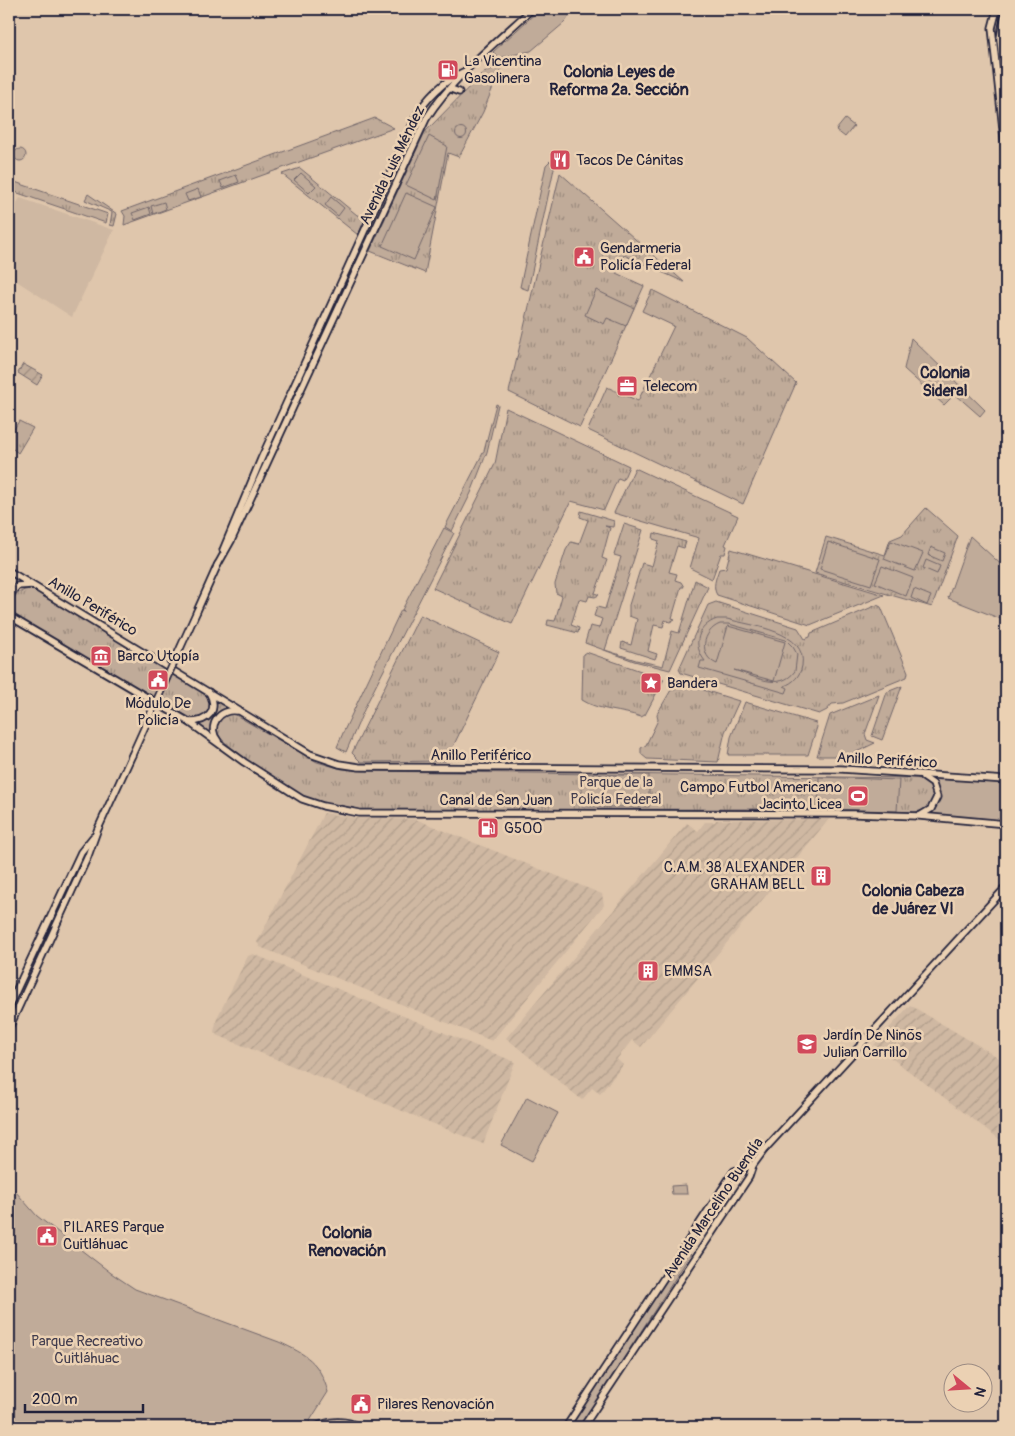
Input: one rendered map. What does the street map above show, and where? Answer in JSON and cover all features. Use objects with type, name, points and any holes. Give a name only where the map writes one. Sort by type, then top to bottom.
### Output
[{"type":"main road","points":[[465,72],[532,9]]},
{"type":"main road","points":[[997,9],[992,28],[995,72],[1006,157]]},
{"type":"main road","points":[[1006,9],[1000,38],[1006,95]]},
{"type":"main road","name":"Avenida Luis Méndez","points":[[217,566],[232,541],[426,119],[436,104],[465,72]]},
{"type":"main road","name":"Avenida Luis Méndez","points":[[9,1028],[198,611],[261,459],[416,117],[423,105],[444,85],[453,77],[465,72]]},
{"type":"main road","points":[[995,72],[1005,74]]},
{"type":"main road","points":[[996,80],[1005,82]]},
{"type":"main road","points":[[450,89],[459,92]]},
{"type":"main road","name":"Anillo Periférico","points":[[9,571],[313,756],[339,764],[359,767],[841,769],[1006,780]]},
{"type":"main road","points":[[9,596],[17,586],[25,584],[33,586]]},
{"type":"main road","points":[[9,612],[15,620]]},
{"type":"main road","points":[[9,616],[15,620]]},
{"type":"main road","name":"Canal de San Juan","points":[[15,620],[189,722],[244,762],[302,799],[323,806],[359,813],[832,813],[919,816],[1006,824]]},
{"type":"main road","points":[[189,722],[203,721],[210,715],[214,703],[208,691]]},
{"type":"main road","points":[[221,744],[214,733],[216,719],[225,712],[239,712]]},
{"type":"main road","points":[[919,816],[931,809],[937,797],[933,784],[920,775]]},
{"type":"main road","name":"Avenida Luis Méndez","points":[[9,1006],[81,852],[97,831]]},
{"type":"main road","name":"Avenida Marcelino Buendía","points":[[583,1427],[749,1177],[753,1165],[764,1150],[1006,887]]},
{"type":"main road","name":"Avenida Marcelino Buendía","points":[[566,1427],[734,1171],[753,1165]]},
{"type":"main road","points":[[316,1427],[331,1422],[357,1426]]},
{"type":"shaded area","points":[[20,198],[114,230],[72,317],[9,276],[9,215]]},
{"type":"shaded area","points":[[324,813],[356,818],[415,819],[602,894],[604,905],[492,1041],[260,947],[257,942]]},
{"type":"shaded area","points":[[829,819],[641,1047],[632,1040],[617,1059],[623,1065],[600,1094],[592,1088],[582,1100],[506,1038],[687,823],[698,831],[705,822],[715,822],[716,820]]},
{"type":"shaded area","points":[[253,954],[515,1062],[483,1144],[217,1035],[214,1032],[217,1018],[248,956]]},
{"type":"shaded area","points":[[910,1005],[1006,1062],[1006,1144],[874,1045]]},
{"type":"shaded area","name":"Jardín De Ninõs Julian Carrillo","points":[[808,1036],[815,1042],[806,1053],[798,1045]]},
{"type":"green space","points":[[540,9],[575,9],[564,23],[531,51],[499,58],[493,52]]},
{"type":"green space","points":[[502,65],[483,112],[459,157],[448,153],[425,273],[370,251],[425,132],[484,72]]},
{"type":"green space","points":[[375,118],[394,128],[124,225],[125,216],[122,211]]},
{"type":"green space","points":[[845,119],[854,126],[845,137],[836,130]]},
{"type":"green space","points":[[461,127],[467,133],[461,139],[455,133]]},
{"type":"green space","points":[[429,136],[447,146],[437,200],[406,185]]},
{"type":"green space","points":[[20,149],[26,155],[20,161],[14,155]]},
{"type":"green space","points":[[550,161],[555,163],[528,290],[520,287],[546,165]]},
{"type":"green space","points":[[300,168],[357,215],[366,217],[358,235],[282,174]]},
{"type":"green space","points":[[301,173],[316,186],[309,193],[294,180]]},
{"type":"green space","points":[[560,173],[684,282],[624,255],[616,273],[644,286],[580,427],[509,392]]},
{"type":"green space","points":[[236,175],[239,182],[223,188],[220,181]]},
{"type":"green space","points":[[9,180],[108,214],[106,223],[9,190]]},
{"type":"green space","points":[[198,189],[201,197],[188,201],[185,194]]},
{"type":"green space","points":[[406,193],[437,207],[414,260],[382,246]]},
{"type":"green space","points":[[88,194],[117,214],[114,226],[110,225],[112,212],[85,200]]},
{"type":"green space","points":[[331,197],[344,208],[338,216],[325,205]]},
{"type":"green space","points":[[164,202],[166,209],[153,214],[151,206]]},
{"type":"green space","points":[[149,207],[151,214],[135,220],[132,213]]},
{"type":"green space","points":[[596,290],[634,308],[626,326],[607,318],[604,324],[585,315]]},
{"type":"green space","points":[[652,290],[747,338],[796,383],[743,504],[588,430],[607,387],[638,401],[674,326],[642,311]]},
{"type":"green space","points":[[911,338],[985,410],[980,416],[955,394],[944,405],[904,369]]},
{"type":"green space","points":[[23,364],[43,375],[37,385],[18,373]]},
{"type":"green space","points":[[496,404],[498,405],[487,452],[471,493],[452,531],[445,527],[484,451]]},
{"type":"green space","points":[[506,408],[629,466],[623,480],[618,478],[604,510],[571,501],[512,624],[433,588],[495,464]]},
{"type":"green space","points":[[19,421],[33,428],[18,453],[9,446],[9,437]]},
{"type":"green space","points":[[635,468],[738,516],[725,545],[727,546],[725,554],[721,554],[712,579],[690,568],[699,538],[614,513]]},
{"type":"green space","points":[[926,508],[958,536],[932,607],[815,573],[826,537],[885,555],[890,540],[902,535]]},
{"type":"green space","points":[[581,511],[614,521],[613,527],[605,526],[610,528],[602,558],[607,560],[595,593],[599,595],[595,597],[589,596],[587,601],[579,599],[571,625],[579,628],[578,633],[547,625],[548,620],[555,621],[562,596],[556,593],[555,584],[566,550],[571,542],[579,544],[588,520],[580,517]]},
{"type":"green space","points":[[624,524],[643,530],[605,650],[663,666],[672,631],[679,633],[695,580],[708,587],[670,670],[634,661],[585,643],[590,626],[599,628],[602,619],[594,616],[597,607],[605,609],[621,557],[614,555]]},
{"type":"green space","points":[[444,528],[454,533],[367,703],[346,752],[337,747],[343,733],[401,610],[404,611],[402,610]]},
{"type":"green space","points":[[654,533],[686,542],[684,548],[677,546],[669,572],[677,574],[675,580],[681,582],[684,587],[681,587],[672,618],[675,619],[670,622],[665,620],[663,627],[654,625],[648,651],[657,654],[655,659],[621,648],[622,642],[631,645],[637,619],[629,616],[629,605],[642,563],[652,566],[659,541],[653,539]]},
{"type":"green space","points":[[970,536],[1006,569],[1006,621],[948,598]]},
{"type":"green space","points":[[891,541],[923,553],[915,571],[884,559]]},
{"type":"green space","points":[[828,542],[880,559],[871,585],[820,569]]},
{"type":"green space","points":[[931,547],[945,553],[942,561],[928,555]]},
{"type":"green space","points":[[731,549],[884,595],[810,625],[717,595],[715,586],[719,569],[726,568]]},
{"type":"green space","points":[[926,560],[940,566],[937,574],[923,568]]},
{"type":"green space","points":[[882,566],[913,578],[906,596],[875,583]]},
{"type":"green space","points":[[35,589],[209,696],[212,704],[207,716],[194,720],[18,620],[12,608],[14,598],[22,591]]},
{"type":"green space","points":[[914,589],[931,596],[927,605],[911,598]]},
{"type":"green space","points":[[716,602],[798,628],[805,639],[810,637],[811,633],[877,605],[881,607],[908,672],[907,677],[843,703],[832,704],[827,710],[819,714],[681,673],[679,669],[708,605]]},
{"type":"green space","points":[[420,615],[499,652],[446,761],[361,762],[352,753]]},
{"type":"green space","points":[[717,619],[727,619],[776,632],[796,645],[802,654],[800,673],[796,679],[784,686],[788,688],[786,693],[699,668],[701,661],[705,661],[701,655],[698,643],[701,631],[705,626]],"holes":[[[720,624],[729,624],[786,640],[797,654],[795,671],[782,681],[774,681],[785,642],[728,626],[717,664],[711,660],[705,650],[706,638],[709,632]],[[734,670],[774,681],[758,678]]]},
{"type":"green space","points":[[586,652],[664,679],[645,715],[641,717],[603,708],[582,700],[583,654]]},
{"type":"green space","points":[[678,682],[739,701],[725,732],[718,762],[647,759],[641,754],[641,748],[646,745],[658,720],[657,714],[671,690],[675,690]]},
{"type":"green space","points":[[902,686],[882,740],[872,736],[887,692]]},
{"type":"green space","points":[[879,695],[865,734],[867,740],[875,743],[848,756],[817,756],[830,715]]},
{"type":"green space","points":[[214,697],[231,708],[221,711],[215,717],[212,726],[213,736],[196,723],[206,721],[212,715],[215,707]]},
{"type":"green space","points":[[745,702],[816,723],[817,727],[808,755],[728,755],[731,737]]},
{"type":"green space","points":[[232,713],[317,762],[342,769],[364,771],[917,778],[929,784],[935,796],[929,809],[915,812],[764,809],[359,810],[303,796],[230,747],[221,739],[216,728],[222,716]]},
{"type":"green space","name":"Parque de la Policía Federal","points":[[582,775],[649,775],[649,807],[582,807]]},
{"type":"green space","name":"Campo Futbol Americano Jacinto Licea","points":[[819,777],[899,780],[897,811],[818,809]]},
{"type":"green space","points":[[931,777],[1003,783],[1003,820],[928,815],[933,811],[939,797]]},
{"type":"green space","points":[[527,1097],[558,1113],[532,1161],[501,1145]]},
{"type":"green space","name":"Parque Recreativo Cuitláhuac","points":[[9,1184],[37,1216],[111,1273],[135,1289],[279,1342],[311,1360],[320,1373],[328,1392],[306,1427],[9,1427]]},
{"type":"green space","points":[[686,1185],[687,1194],[672,1194],[671,1186]]},
{"type":"green space","points":[[684,1249],[691,1254],[579,1427],[567,1427]]},
{"type":"place","name":"La Vicentina Gasolinera","points":[[448,70]]},
{"type":"place","name":"Tacos De Cánitas","points":[[560,160]]},
{"type":"place","name":"Gendarmeria Policía Federal","points":[[584,257]]},
{"type":"place","name":"Telecom","points":[[627,386]]},
{"type":"place","name":"Barco Utopía","points":[[101,656]]},
{"type":"place","name":"Módulo De Policía","points":[[158,680]]},
{"type":"place","name":"Bandera","points":[[651,683]]},
{"type":"place","name":"Campo Futbol Americano Jacinto Licea","points":[[858,796]]},
{"type":"place","name":"G500","points":[[488,828]]},
{"type":"place","name":"C.A.M. 38 ALEXANDER GRAHAM BELL","points":[[821,876]]},
{"type":"place","name":"EMMSA","points":[[648,971]]},
{"type":"place","name":"Jardín De Ninõs Julian Carrillo","points":[[807,1044]]},
{"type":"place","name":"PILARES Parque Cuitláhuac","points":[[47,1236]]},
{"type":"place","name":"Pilares Renovación","points":[[361,1404]]},
{"type":"district","name":"Colonia Leyes de Reforma 2a. Sección","points":[[619,80]]},
{"type":"district","name":"Colonia Sideral","points":[[945,381]]},
{"type":"district","name":"Colonia Cabeza de Juárez VI","points":[[913,899]]},
{"type":"district","name":"Colonia Renovación","points":[[347,1241]]}]
